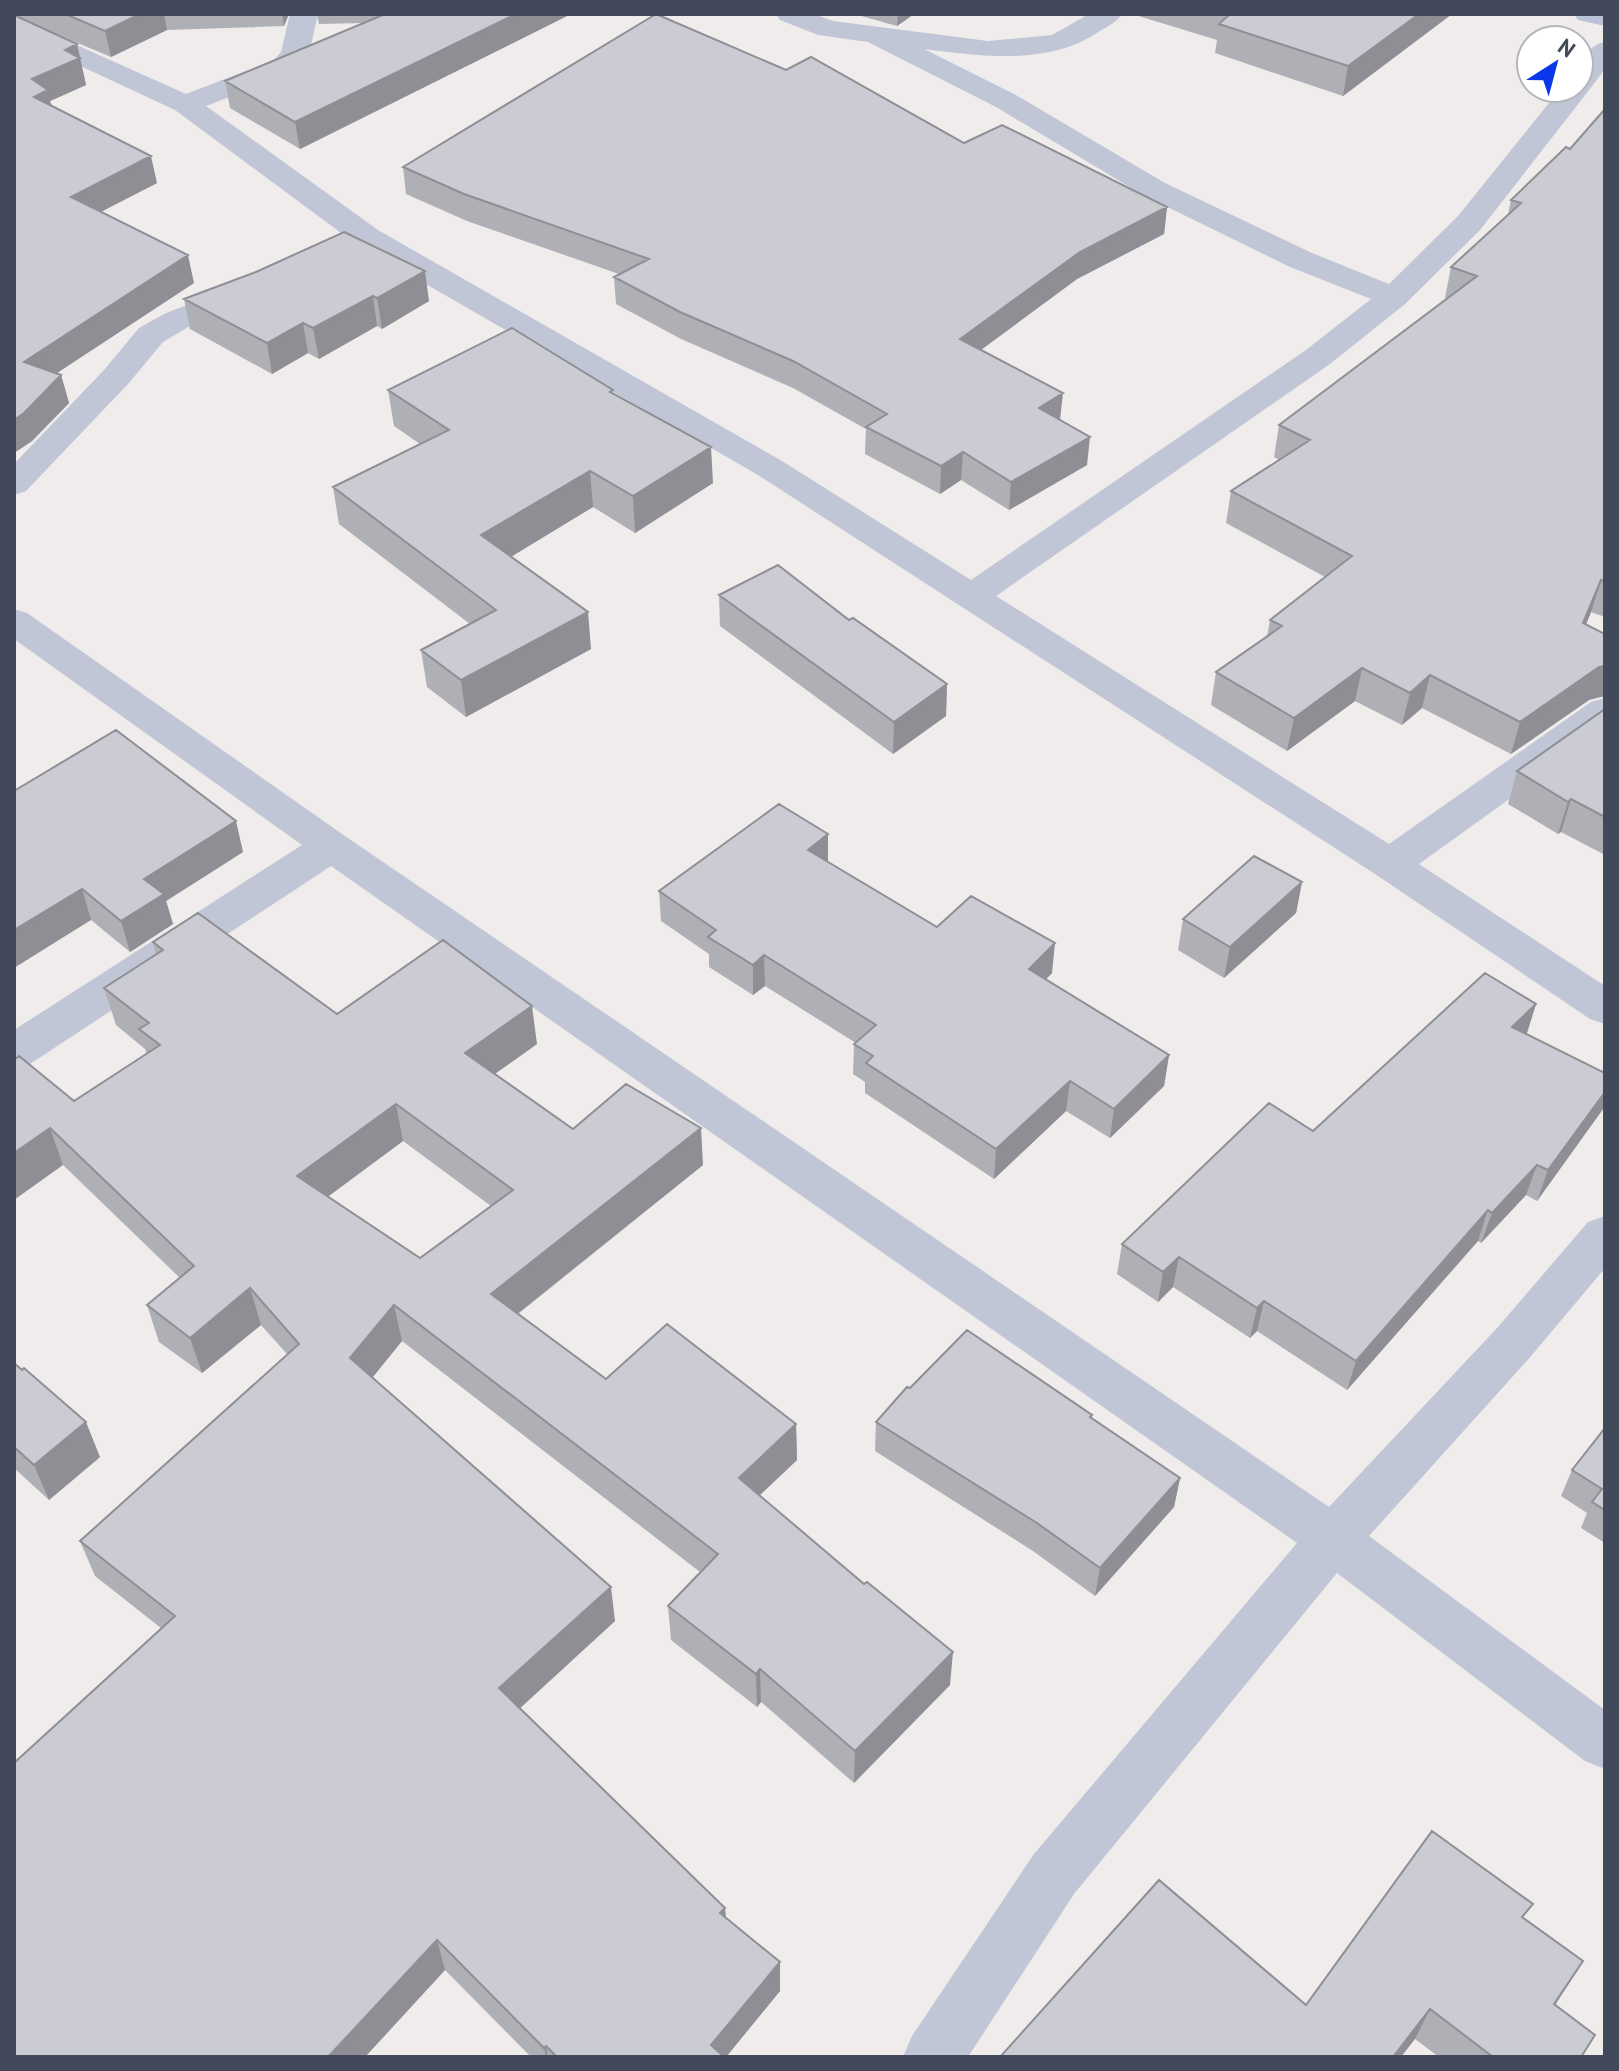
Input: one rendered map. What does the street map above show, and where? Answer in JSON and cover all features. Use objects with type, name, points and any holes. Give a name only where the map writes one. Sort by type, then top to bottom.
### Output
[{"type":"street","points":[[185,104],[284,66],[295,54],[304,14]]},
{"type":"street","points":[[790,14],[828,29],[879,38],[988,49],[1055,43],[1086,31],[1108,14]]},
{"type":"street","points":[[1588,14],[1605,18]]},
{"type":"street","points":[[14,25],[185,104],[354,244],[770,468],[1390,864],[1605,1008]]},
{"type":"street","points":[[879,38],[1006,101],[1154,189],[1301,260],[1394,297]]},
{"type":"street","points":[[970,597],[1280,384],[1394,297],[1469,223],[1564,104]]},
{"type":"street","points":[[14,484],[116,377],[151,335],[202,309],[277,280]]},
{"type":"street","points":[[14,621],[331,846],[1333,1539],[1605,1743]]},
{"type":"street","points":[[1390,864],[1605,711]]},
{"type":"street","points":[[14,1052],[331,846]]},
{"type":"street","points":[[933,2057],[1054,1874],[1333,1539],[1515,1341],[1605,1235]]},
{"type":"building","points":[[65,14],[140,14],[105,31]]},
{"type":"building","points":[[385,14],[516,14],[295,122],[225,81]]},
{"type":"building","points":[[656,14],[786,70],[811,57],[964,143],[1002,125],[1167,207],[1080,252],[960,339],[1063,393],[1039,408],[1090,437],[1011,482],[963,452],[941,466],[866,427],[887,414],[793,361],[680,312],[614,277],[649,259],[464,194],[403,167]]},
{"type":"building","points":[[1230,14],[1419,14],[1348,66],[1219,24]]},
{"type":"building","points":[[14,15],[77,44],[65,50],[80,58],[32,79],[48,90],[34,97],[151,156],[71,197],[188,255],[24,362],[61,375],[14,420]]},
{"type":"building","points":[[1605,109],[1605,581],[1601,580],[1583,623],[1605,634],[1605,666],[1599,667],[1520,722],[1430,675],[1410,693],[1362,668],[1294,718],[1216,672],[1282,626],[1270,620],[1352,556],[1231,491],[1310,440],[1279,425],[1477,276],[1451,267],[1521,203],[1511,200],[1566,147],[1570,149]]},
{"type":"building","points":[[344,232],[425,271],[313,328],[303,323],[267,343],[184,299],[256,272]]},
{"type":"building","points":[[512,328],[613,390],[610,392],[711,447],[633,496],[590,471],[481,535],[588,612],[461,680],[421,650],[496,610],[333,487],[449,430],[388,390]]},
{"type":"building","points":[[778,565],[849,620],[853,618],[947,684],[894,722],[719,595]]},
{"type":"building","points":[[1605,709],[1605,817],[1571,799],[1568,802],[1517,771]]},
{"type":"building","points":[[116,730],[236,821],[144,879],[164,894],[121,921],[82,889],[14,930],[14,791]]},
{"type":"building","points":[[779,804],[828,834],[808,850],[937,927],[971,896],[1055,943],[1029,969],[1169,1055],[1114,1109],[1070,1081],[996,1149],[866,1063],[873,1056],[854,1044],[876,1025],[764,955],[753,965],[708,937],[716,930],[659,891]]},
{"type":"building","points":[[1254,856],[1302,882],[1230,947],[1183,919]]},
{"type":"building","points":[[198,913],[337,1014],[443,940],[532,1006],[465,1053],[573,1129],[626,1084],[701,1128],[491,1294],[606,1379],[667,1324],[796,1424],[739,1478],[864,1584],[867,1582],[953,1652],[855,1751],[760,1669],[756,1674],[668,1606],[718,1554],[394,1305],[350,1358],[611,1587],[499,1688],[725,1908],[720,1913],[780,1962],[711,2045],[724,2057],[557,2057],[546,2046],[544,2048],[437,1940],[328,2057],[14,2057],[14,1763],[175,1616],[80,1541],[299,1344],[250,1288],[190,1338],[147,1305],[194,1266],[50,1128],[14,1153],[14,1060],[19,1056],[74,1101],[160,1045],[139,1029],[149,1023],[104,988],[163,950],[153,942]],"holes":[[[396,1104],[513,1190],[420,1258],[297,1176]]]},
{"type":"building","points":[[1485,973],[1536,1004],[1512,1027],[1605,1073],[1605,1092],[1548,1170],[1537,1165],[1492,1213],[1488,1210],[1356,1361],[1264,1301],[1257,1308],[1179,1257],[1163,1272],[1122,1244],[1269,1103],[1313,1131]]},
{"type":"building","points":[[967,1330],[1180,1478],[1100,1568],[1037,1523],[876,1422],[907,1387],[910,1388]]},
{"type":"building","points":[[14,1363],[22,1370],[24,1368],[86,1422],[34,1465],[14,1447]]},
{"type":"building","points":[[1605,1428],[1605,1510],[1592,1502],[1602,1489],[1572,1470]]},
{"type":"building","points":[[1432,1831],[1533,1904],[1522,1917],[1583,1961],[1554,2004],[1595,2035],[1581,2057],[1493,2057],[1430,2009],[1393,2057],[1000,2057],[1159,1880],[1306,2005]]}]
